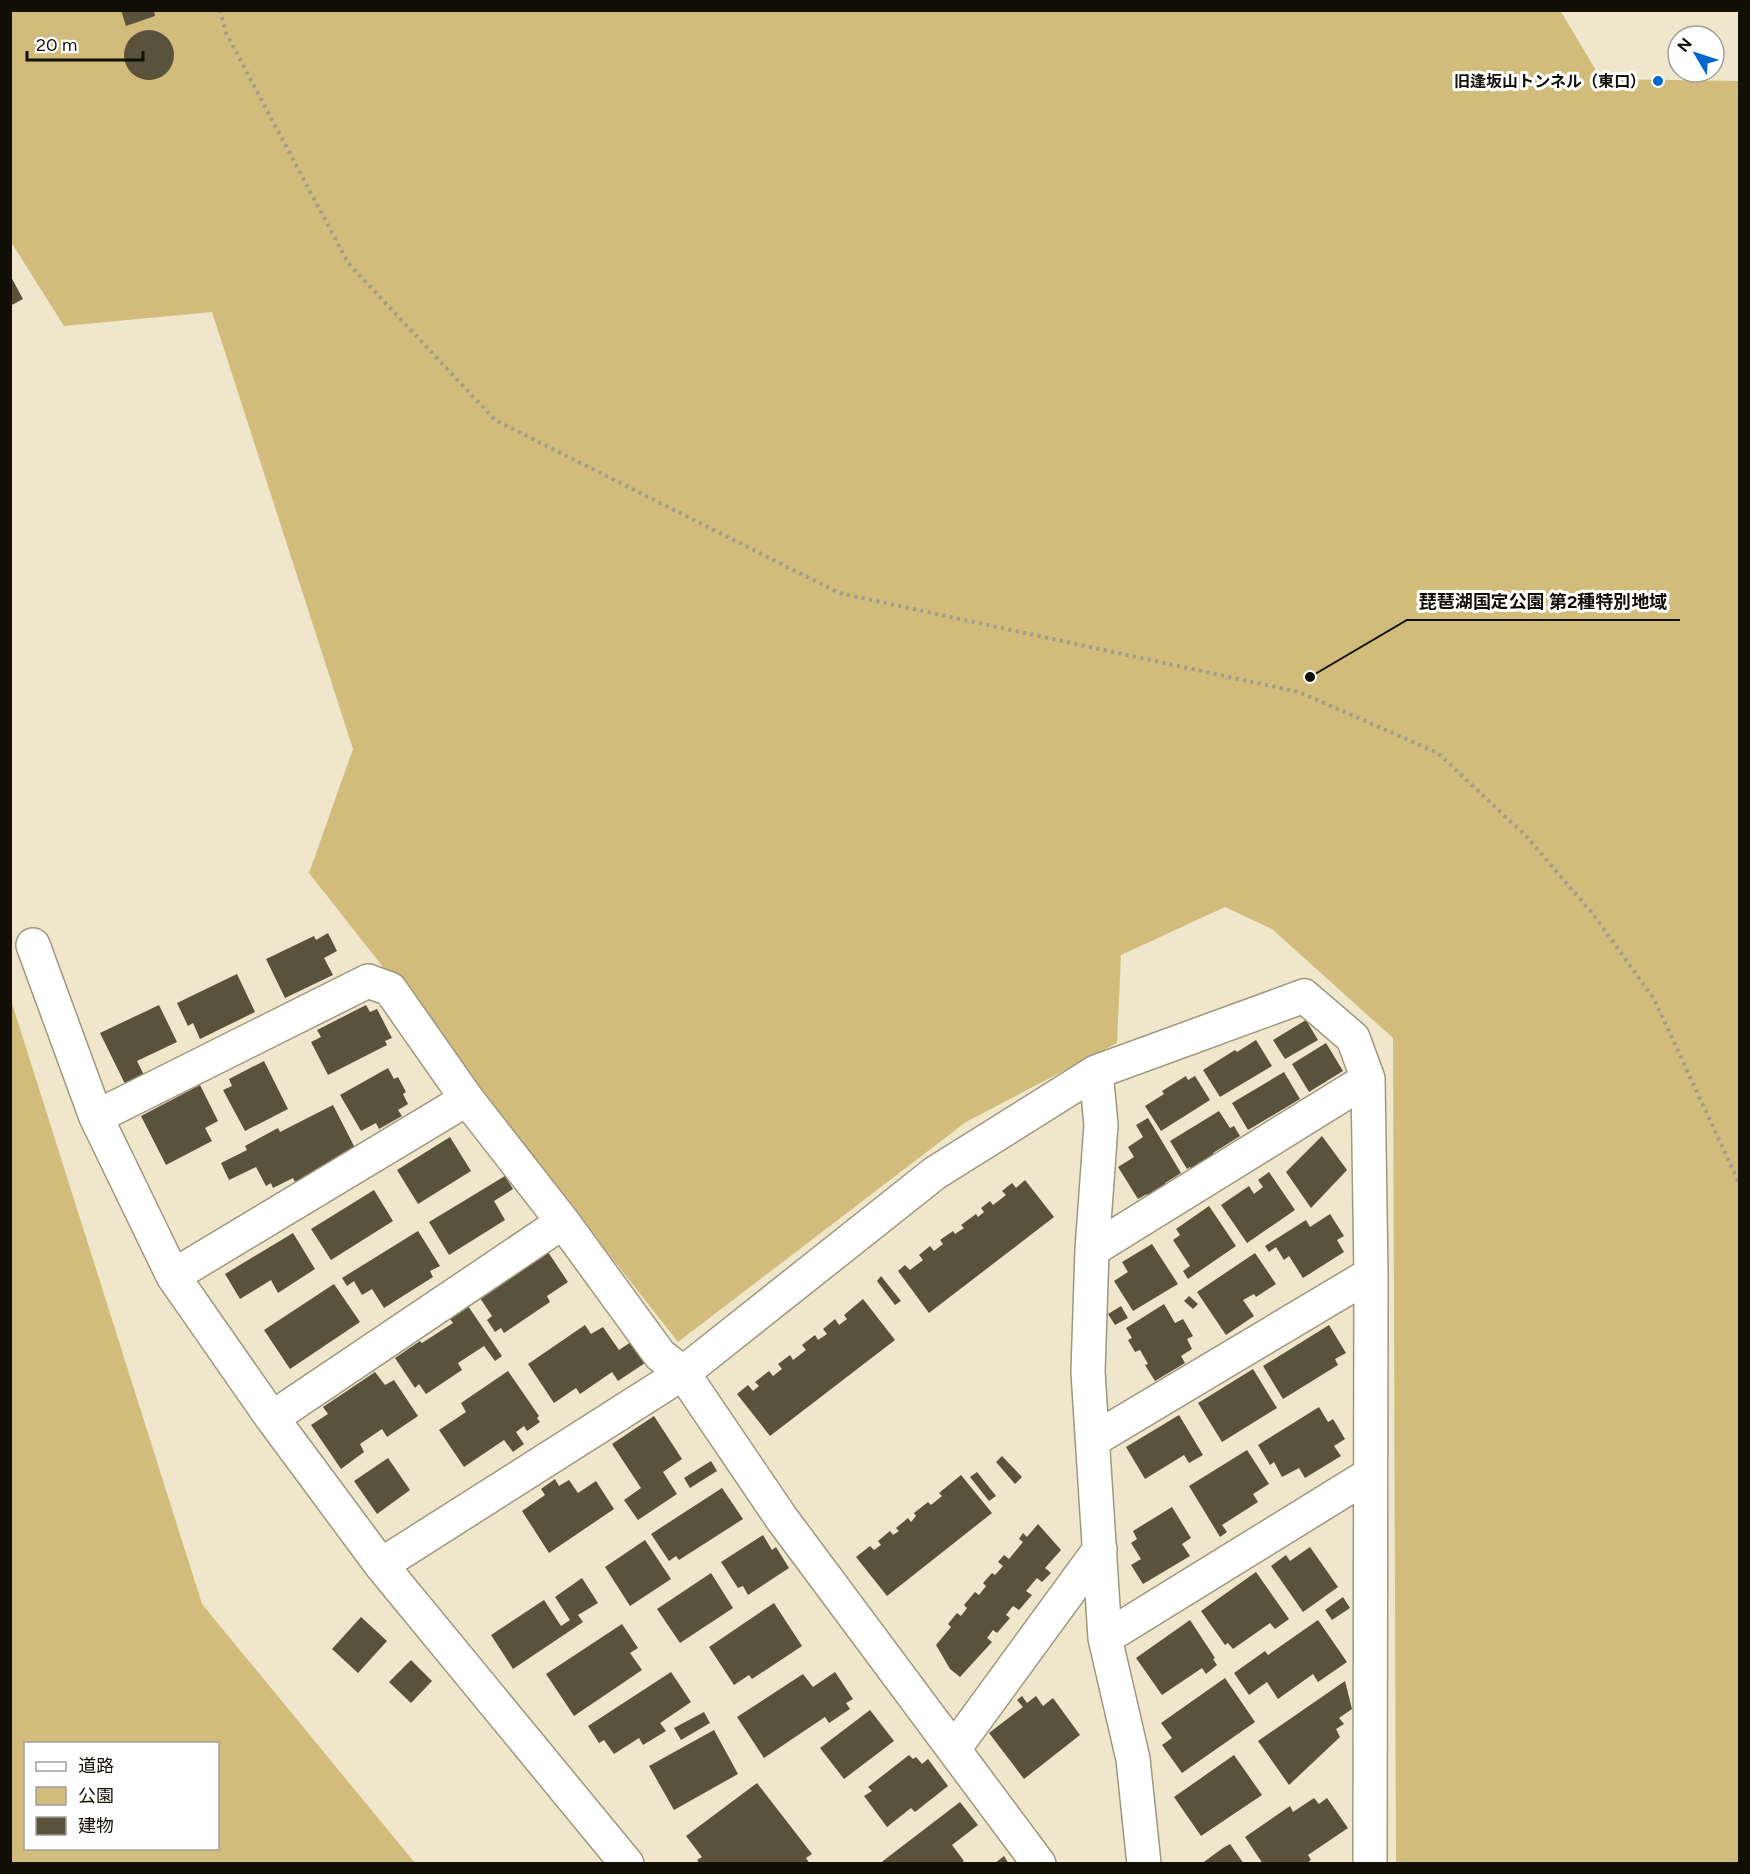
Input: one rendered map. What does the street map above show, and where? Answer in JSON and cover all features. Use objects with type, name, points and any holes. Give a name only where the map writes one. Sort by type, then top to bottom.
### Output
[{"type":"street","points":[[33,945],[96,1117],[173,1276],[272,1418],[381,1565],[627,1863]]},
{"type":"street","points":[[96,1117],[368,981],[390,988],[467,1099],[563,1222],[660,1355],[683,1372],[782,1519],[1040,1863]]},
{"type":"street","points":[[381,1565],[683,1372],[935,1173],[1096,1072],[1304,996],[1353,1038],[1368,1080],[1371,1274],[1369,1475],[1372,1803],[1370,1863]]},
{"type":"street","points":[[1096,1072],[1101,1125],[1092,1250],[1088,1372],[1105,1638],[1133,1759],[1143,1863]]},
{"type":"street","points":[[1092,1250],[1368,1080]]},
{"type":"street","points":[[173,1276],[467,1099]]},
{"type":"street","points":[[272,1418],[563,1222]]},
{"type":"street","points":[[1093,1440],[1371,1274]]},
{"type":"street","points":[[1105,1638],[1369,1475]]},
{"type":"street","points":[[954,1749],[1100,1549]]},
{"type":"path","points":[[220,10],[226,33],[348,262],[495,420],[839,593],[1299,692],[1438,753],[1526,836],[1593,914],[1653,999],[1740,1185]]},
{"type":"green space","points":[[1560,10],[1601,79],[1666,80],[1666,84],[1726,84],[1726,81],[1739,81],[1739,1863],[1396,1863],[1393,1038],[1272,929],[1225,907],[1121,955],[1117,1043],[966,1122],[678,1342],[309,873],[353,749],[212,312],[64,326],[11,242],[11,11]]},
{"type":"green space","points":[[10,997],[202,1604],[415,1863],[11,1863]]},
{"type":"building","points":[[121,10],[154,10],[155,16],[126,26]]},
{"type":"building","points":[[149,30],[163,34],[170,41],[174,55],[170,69],[163,76],[149,80],[135,76],[128,69],[124,55],[128,41],[135,34]]},
{"type":"building","points":[[10,275],[23,299],[10,306]]},
{"type":"building","points":[[328,933],[337,951],[324,958],[333,975],[285,998],[266,959],[314,936],[316,940]]},
{"type":"building","points":[[237,974],[255,1012],[200,1039],[193,1023],[188,1026],[177,1003]]},
{"type":"building","points":[[159,1005],[177,1042],[137,1061],[146,1079],[127,1088],[100,1033]]},
{"type":"building","points":[[366,1005],[370,1012],[377,1009],[392,1038],[385,1041],[387,1045],[328,1075],[311,1042],[321,1037],[317,1030]]},
{"type":"building","points":[[1306,1020],[1318,1040],[1285,1059],[1273,1040]]},
{"type":"building","points":[[1256,1040],[1272,1066],[1220,1097],[1203,1070]]},
{"type":"building","points":[[1326,1043],[1343,1071],[1309,1092],[1292,1064]]},
{"type":"building","points":[[264,1061],[288,1109],[245,1131],[223,1090],[232,1086],[229,1079]]},
{"type":"building","points":[[388,1068],[394,1079],[398,1077],[406,1092],[403,1094],[408,1104],[398,1110],[402,1116],[379,1129],[376,1123],[361,1131],[340,1095]]},
{"type":"building","points":[[1284,1072],[1300,1099],[1248,1130],[1232,1103]]},
{"type":"building","points":[[1186,1076],[1188,1080],[1195,1076],[1210,1100],[1161,1131],[1145,1106],[1164,1094],[1162,1091]]},
{"type":"building","points":[[200,1085],[218,1121],[205,1128],[212,1141],[166,1165],[141,1116]]},
{"type":"building","points":[[333,1105],[356,1150],[295,1182],[293,1178],[273,1188],[271,1183],[266,1186],[256,1167],[229,1180],[221,1163],[247,1150],[245,1146],[278,1128],[280,1132]]},
{"type":"building","points":[[1219,1111],[1230,1128],[1234,1126],[1240,1136],[1213,1153],[1218,1160],[1194,1175],[1190,1167],[1187,1169],[1170,1141]]},
{"type":"building","points":[[1148,1118],[1181,1173],[1165,1183],[1169,1189],[1151,1200],[1147,1194],[1138,1199],[1118,1167],[1134,1157],[1128,1147],[1143,1137],[1136,1125]]},
{"type":"building","points":[[1322,1136],[1347,1170],[1311,1208],[1286,1172]]},
{"type":"building","points":[[450,1137],[471,1171],[418,1204],[397,1170]]},
{"type":"building","points":[[1269,1172],[1295,1210],[1247,1243],[1221,1205],[1249,1186],[1254,1194],[1263,1187],[1258,1180]]},
{"type":"building","points":[[505,1176],[513,1189],[494,1201],[505,1220],[449,1255],[429,1222]]},
{"type":"building","points":[[1025,1180],[1054,1217],[929,1313],[898,1271],[905,1265],[910,1270],[923,1260],[919,1255],[930,1246],[934,1251],[943,1244],[940,1240],[953,1231],[955,1234],[964,1228],[961,1225],[976,1214],[978,1217],[984,1212],[981,1208],[990,1201],[993,1205],[1006,1195],[1002,1191],[1012,1183],[1016,1188]]},
{"type":"building","points":[[374,1190],[393,1221],[331,1260],[311,1229]]},
{"type":"building","points":[[1209,1206],[1236,1246],[1188,1279],[1183,1271],[1190,1266],[1173,1240],[1180,1235],[1176,1229]]},
{"type":"building","points":[[1330,1214],[1344,1236],[1337,1240],[1344,1252],[1303,1278],[1289,1256],[1284,1260],[1276,1247],[1269,1252],[1265,1246],[1306,1220],[1310,1227]]},
{"type":"building","points":[[418,1231],[440,1266],[430,1271],[433,1277],[384,1308],[372,1289],[362,1295],[354,1281],[347,1286],[342,1278]]},
{"type":"building","points":[[293,1233],[315,1269],[278,1293],[271,1280],[240,1299],[225,1274]]},
{"type":"building","points":[[1152,1244],[1178,1284],[1133,1311],[1114,1281],[1128,1272],[1122,1262]]},
{"type":"building","points":[[548,1252],[568,1282],[547,1296],[550,1302],[504,1333],[501,1328],[495,1332],[487,1320],[492,1316],[480,1298]]},
{"type":"building","points":[[1255,1253],[1276,1284],[1256,1297],[1254,1294],[1243,1300],[1254,1316],[1226,1335],[1197,1292]]},
{"type":"building","points":[[881,1276],[901,1301],[895,1305],[877,1281]]},
{"type":"building","points":[[334,1284],[360,1322],[290,1369],[264,1330]]},
{"type":"building","points":[[1189,1296],[1198,1304],[1193,1309],[1184,1301]]},
{"type":"building","points":[[863,1299],[895,1340],[770,1436],[737,1394],[748,1385],[753,1391],[759,1386],[755,1382],[769,1371],[773,1376],[782,1369],[778,1364],[790,1355],[793,1360],[806,1350],[802,1345],[815,1335],[818,1340],[827,1334],[823,1329],[835,1319],[839,1325],[847,1319],[844,1315]]},
{"type":"building","points":[[1164,1304],[1175,1323],[1183,1319],[1193,1336],[1187,1339],[1192,1349],[1181,1356],[1185,1363],[1155,1381],[1145,1365],[1148,1364],[1140,1350],[1135,1352],[1128,1340],[1132,1338],[1126,1328]]},
{"type":"building","points":[[468,1306],[502,1356],[495,1361],[484,1346],[458,1363],[462,1370],[426,1394],[419,1384],[415,1388],[395,1358],[453,1323],[450,1319]]},
{"type":"building","points":[[1121,1306],[1128,1318],[1115,1325],[1108,1314]]},
{"type":"building","points":[[585,1325],[591,1334],[603,1327],[619,1350],[631,1342],[645,1363],[618,1381],[612,1372],[580,1394],[576,1388],[554,1403],[528,1364]]},
{"type":"building","points":[[1329,1325],[1346,1353],[1335,1359],[1338,1365],[1283,1399],[1263,1366]]},
{"type":"building","points":[[1253,1369],[1277,1408],[1222,1442],[1198,1403]]},
{"type":"building","points":[[508,1371],[539,1416],[537,1418],[540,1422],[527,1431],[524,1426],[516,1432],[524,1444],[513,1452],[504,1440],[464,1467],[439,1430],[466,1412],[461,1403]]},
{"type":"building","points":[[375,1372],[385,1385],[394,1380],[418,1416],[387,1437],[382,1429],[360,1444],[364,1452],[341,1469],[311,1425],[328,1414],[323,1407]]},
{"type":"building","points":[[1319,1407],[1328,1422],[1333,1419],[1345,1439],[1334,1446],[1341,1456],[1305,1478],[1299,1468],[1282,1477],[1274,1462],[1270,1465],[1258,1445]]},
{"type":"building","points":[[1179,1415],[1203,1455],[1189,1463],[1184,1455],[1145,1479],[1126,1447]]},
{"type":"building","points":[[654,1416],[682,1459],[663,1472],[677,1494],[638,1520],[624,1500],[641,1488],[612,1444]]},
{"type":"building","points":[[1247,1450],[1269,1484],[1253,1494],[1258,1502],[1222,1525],[1227,1532],[1220,1537],[1189,1486]]},
{"type":"building","points":[[1002,1456],[1022,1477],[1015,1484],[996,1462]]},
{"type":"building","points":[[388,1458],[410,1490],[377,1514],[354,1481]]},
{"type":"building","points":[[711,1461],[717,1471],[690,1488],[684,1478]]},
{"type":"building","points":[[977,1472],[996,1496],[989,1501],[970,1477]]},
{"type":"building","points":[[961,1475],[992,1513],[887,1596],[856,1557],[870,1546],[874,1550],[881,1545],[878,1541],[890,1531],[893,1535],[899,1531],[896,1528],[908,1518],[911,1522],[916,1516],[914,1513],[928,1502],[931,1505],[942,1496],[939,1493]]},
{"type":"building","points":[[555,1479],[559,1486],[569,1480],[578,1493],[596,1481],[614,1509],[549,1553],[522,1511],[545,1495],[541,1489]]},
{"type":"building","points":[[722,1488],[743,1519],[679,1560],[676,1556],[669,1561],[651,1534]]},
{"type":"building","points":[[1172,1507],[1191,1538],[1182,1544],[1190,1556],[1143,1584],[1131,1565],[1141,1559],[1131,1543],[1137,1539],[1133,1531]]},
{"type":"building","points":[[1038,1524],[1061,1550],[1045,1568],[1051,1573],[1042,1582],[1037,1578],[1026,1591],[1032,1595],[1019,1610],[1013,1606],[1006,1615],[1010,1618],[997,1633],[993,1630],[987,1638],[992,1642],[960,1677],[950,1669],[936,1645],[951,1627],[948,1624],[957,1613],[961,1616],[967,1608],[964,1605],[975,1592],[979,1595],[986,1586],[983,1583],[1003,1566],[998,1562],[1004,1555],[1009,1559],[1023,1542],[1019,1539],[1023,1533],[1027,1537]]},
{"type":"building","points":[[763,1535],[772,1550],[776,1547],[789,1568],[748,1595],[743,1586],[738,1588],[721,1562]]},
{"type":"building","points":[[645,1540],[671,1579],[630,1606],[605,1567]]},
{"type":"building","points":[[1310,1547],[1338,1587],[1303,1612],[1271,1566],[1286,1555],[1290,1561]]},
{"type":"building","points":[[1256,1572],[1289,1619],[1275,1629],[1270,1623],[1233,1649],[1228,1643],[1225,1645],[1201,1611]]},
{"type":"building","points":[[711,1573],[733,1608],[680,1643],[657,1609]]},
{"type":"building","points":[[582,1578],[598,1603],[578,1615],[583,1622],[513,1669],[491,1635],[544,1600],[561,1626],[570,1620],[555,1597]]},
{"type":"building","points":[[1343,1597],[1350,1608],[1332,1620],[1325,1610]]},
{"type":"building","points":[[774,1603],[802,1646],[752,1679],[749,1675],[734,1685],[709,1647]]},
{"type":"building","points":[[361,1617],[387,1641],[358,1673],[332,1649]]},
{"type":"building","points":[[1190,1620],[1215,1658],[1213,1659],[1217,1665],[1206,1674],[1202,1668],[1162,1695],[1136,1658]]},
{"type":"building","points":[[1318,1620],[1347,1662],[1318,1682],[1313,1674],[1278,1699],[1267,1682],[1249,1695],[1234,1673],[1265,1651],[1268,1655]]},
{"type":"building","points":[[622,1624],[638,1648],[630,1653],[642,1670],[574,1716],[546,1674]]},
{"type":"building","points":[[411,1660],[432,1681],[411,1703],[389,1682]]},
{"type":"building","points":[[671,1672],[691,1702],[660,1723],[666,1731],[643,1745],[639,1738],[614,1754],[604,1740],[599,1743],[588,1726]]},
{"type":"building","points":[[835,1672],[853,1699],[846,1703],[850,1709],[829,1723],[825,1717],[764,1758],[737,1717],[803,1674],[813,1687]]},
{"type":"building","points":[[1225,1678],[1255,1722],[1182,1773],[1162,1745],[1172,1738],[1161,1723]]},
{"type":"building","points":[[1345,1681],[1352,1709],[1339,1718],[1344,1724],[1336,1729],[1340,1737],[1289,1785],[1258,1741]]},
{"type":"building","points":[[1022,1696],[1027,1703],[1036,1696],[1043,1706],[1053,1698],[1080,1735],[1024,1779],[989,1733],[1023,1707],[1017,1700]]},
{"type":"building","points":[[870,1710],[894,1741],[844,1779],[820,1748]]},
{"type":"building","points":[[704,1712],[710,1723],[681,1740],[674,1728]]},
{"type":"building","points":[[714,1730],[738,1774],[674,1810],[649,1766]]},
{"type":"building","points":[[909,1755],[913,1759],[916,1757],[922,1764],[928,1759],[948,1786],[915,1812],[911,1808],[887,1827],[864,1796],[872,1791],[868,1787]]},
{"type":"building","points":[[1234,1755],[1262,1795],[1201,1836],[1174,1797]]},
{"type":"building","points":[[757,1783],[812,1854],[806,1858],[810,1864],[700,1864],[697,1860],[702,1857],[686,1836]]},
{"type":"building","points":[[1314,1798],[1319,1804],[1327,1798],[1348,1828],[1308,1855],[1311,1860],[1306,1864],[1263,1864],[1245,1837],[1290,1806],[1293,1812]]},
{"type":"building","points":[[960,1802],[978,1825],[952,1845],[964,1861],[960,1864],[879,1864]]},
{"type":"building","points":[[1230,1844],[1244,1864],[1201,1864],[1223,1848]]},
{"type":"building","points":[[1004,1856],[1009,1864],[994,1864]]},
{"type":"place","name":"旧逢坂山トンネル（東口）","points":[[1658,81]]},
{"type":"place","name":"琵琶湖国定公園 第2種特別地域","points":[[1310,677]]}]
